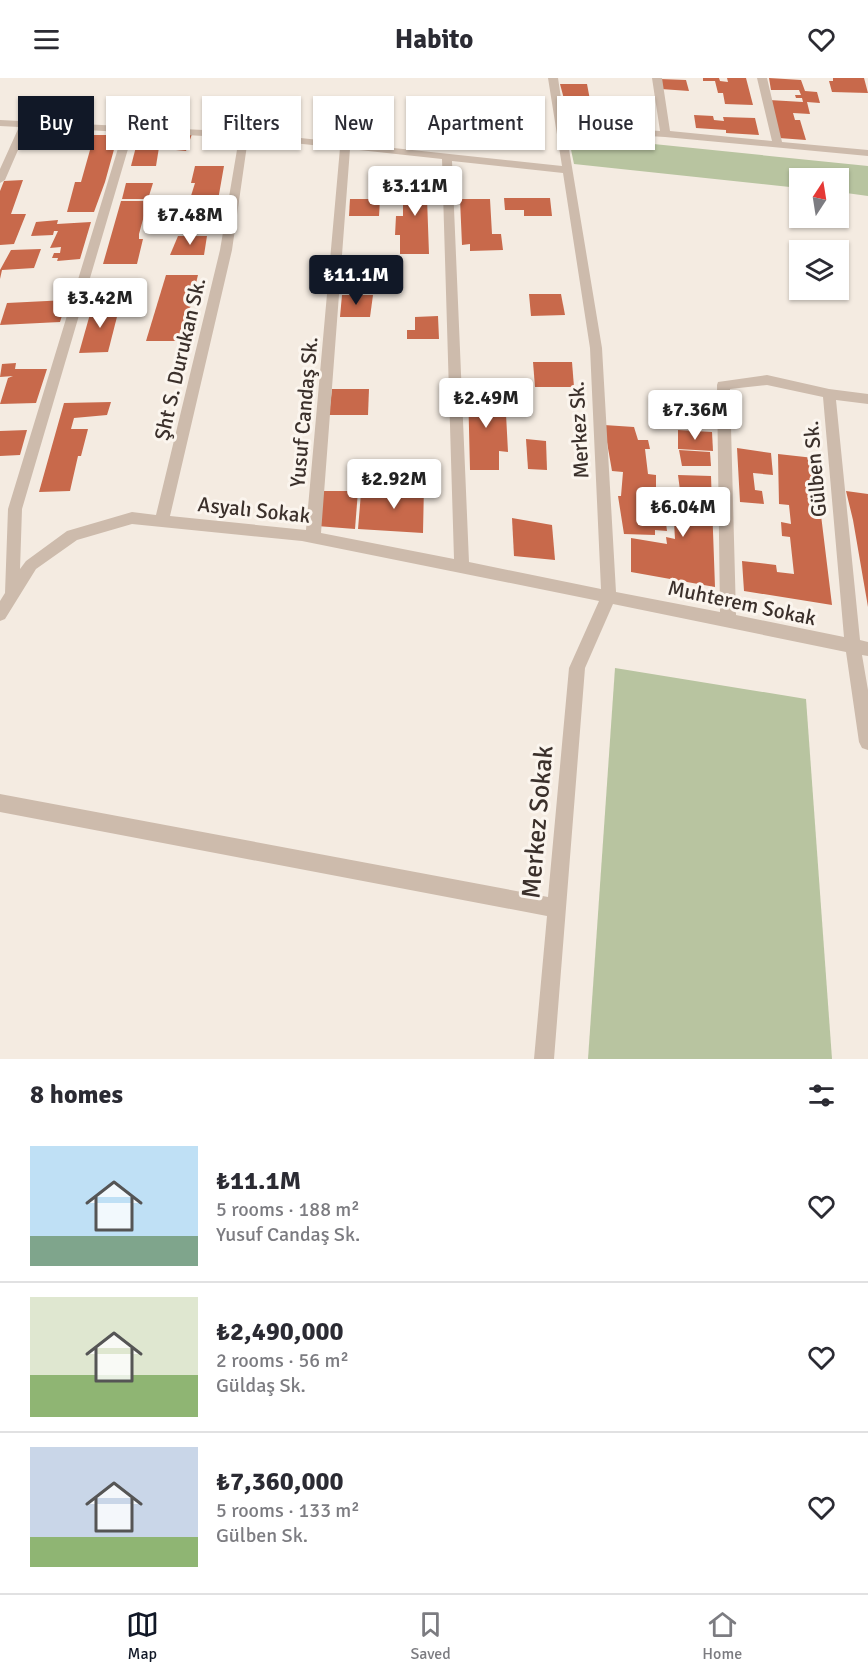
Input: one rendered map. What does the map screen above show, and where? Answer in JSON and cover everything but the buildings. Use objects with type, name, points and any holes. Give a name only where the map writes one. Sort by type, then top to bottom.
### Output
[{"type":"street","name":"Merkez Sk.","points":[[553,78],[557,103]]},
{"type":"street","points":[[657,78],[665,134]]},
{"type":"street","points":[[762,78],[778,145]]},
{"type":"street","points":[[0,123],[18,124]]},
{"type":"street","points":[[655,133],[868,153]]},
{"type":"street","points":[[0,180],[18,140]]},
{"type":"street","points":[[12,594],[15,509],[123,150]]},
{"type":"street","name":"Şht S. Durukan Sk.","points":[[162,521],[226,250],[242,150]]},
{"type":"street","name":"Yusuf Candaş Sk.","points":[[313,537],[345,150]]},
{"type":"street","points":[[382,150],[568,170]]},
{"type":"street","name":"Merkez Sk.","points":[[565,150],[596,348],[609,596]]},
{"type":"street","points":[[447,157],[462,567]]},
{"type":"street","name":"Gülben Sk.","points":[[728,621],[723,385],[767,380],[829,394],[860,648],[868,742]]},
{"type":"street","points":[[829,394],[868,399]]},
{"type":"street","name":"Asyalı Sokak","points":[[0,614],[31,565],[72,535],[132,518],[313,537],[609,596]]},
{"type":"street","name":"Muhterem Sokak","points":[[609,596],[860,648]]},
{"type":"street","name":"Merkez Sokak","points":[[544,1059],[577,668],[609,596]]},
{"type":"street","points":[[0,803],[557,908]]},
{"type":"green space","points":[[655,144],[868,166],[868,196],[849,193],[849,168],[789,168],[789,187],[574,164],[571,150],[655,150]]},
{"type":"green space","points":[[615,668],[806,699],[832,1059],[588,1059]]}]
